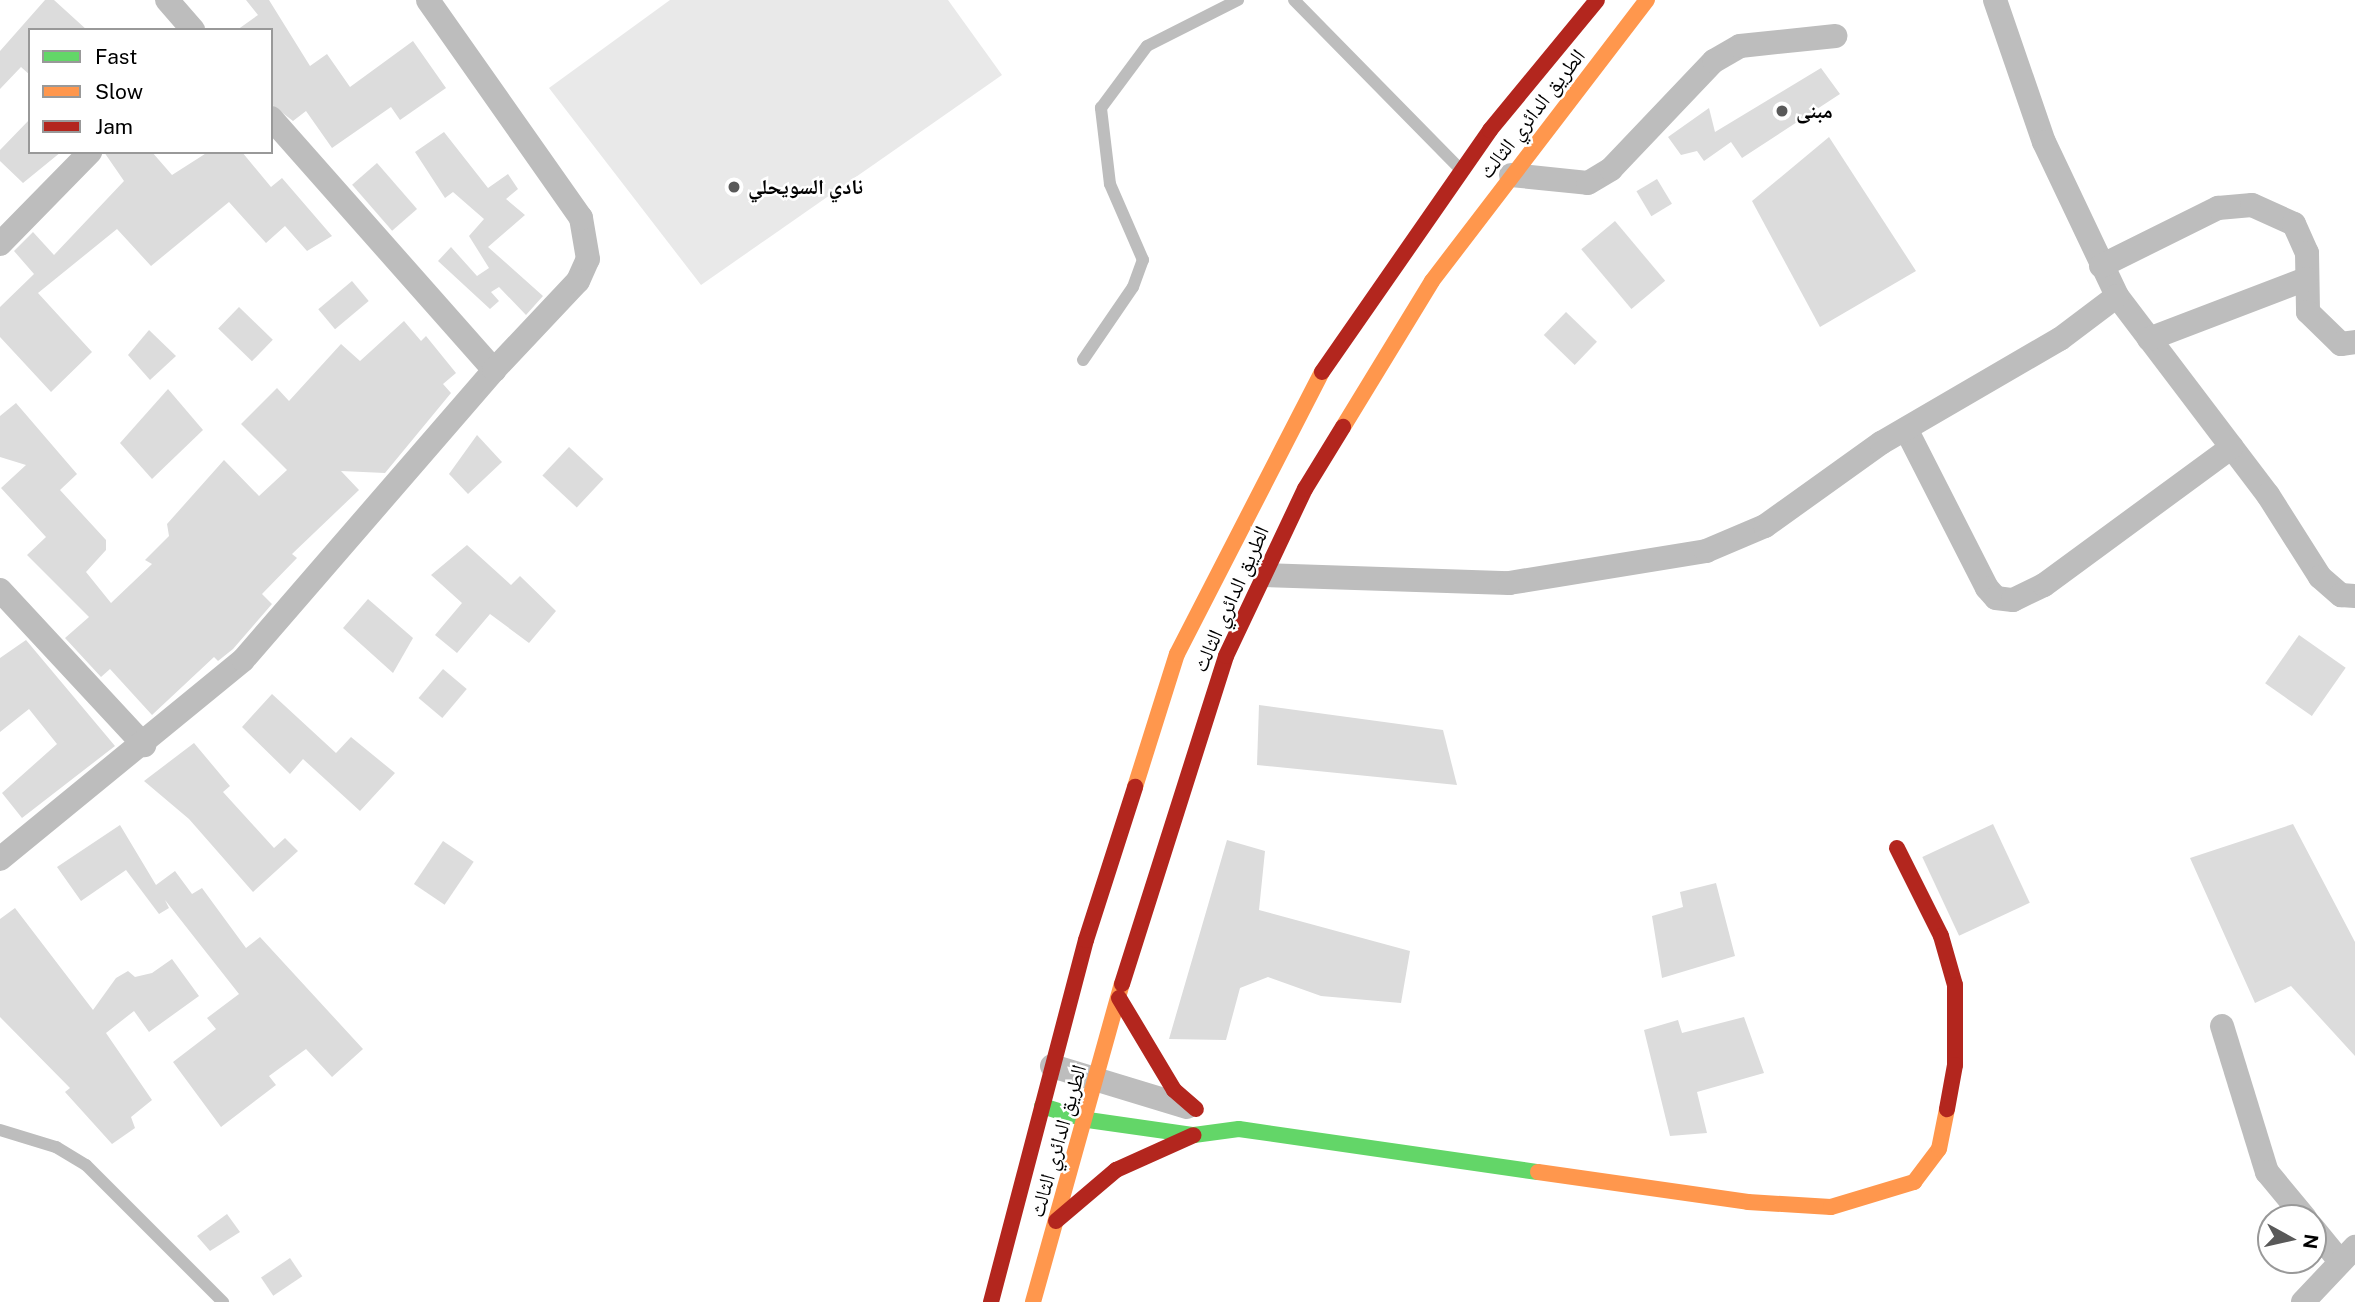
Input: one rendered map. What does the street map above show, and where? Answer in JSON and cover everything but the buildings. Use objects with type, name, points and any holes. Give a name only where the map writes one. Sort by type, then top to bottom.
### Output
[{"type":"main road","name":"الطريق الدائري الثالث","points":[[990,1302],[1052,1066],[1177,654],[1301,402],[1462,170],[1597,0]]},
{"type":"main road","name":"الطريق الدائري الثالث","points":[[1033,1302],[1088,1120],[1119,998],[1200,727],[1264,575],[1305,489],[1424,293],[1511,175],[1647,0]]},
{"type":"main road","points":[[1042,1106],[1088,1120],[1194,1135],[1239,1129],[1790,1206],[1872,1199],[1914,1182],[1939,1149],[1955,1065],[1955,985],[1941,936],[1897,848]]},
{"type":"main road","points":[[1119,998],[1174,1090],[1196,1109]]},
{"type":"main road","points":[[1056,1221],[1116,1170],[1194,1135]]},
{"type":"street","points":[[167,0],[191,28]]},
{"type":"street","points":[[0,859],[144,745],[243,660],[494,370],[578,281],[587,238],[565,189],[428,0]]},
{"type":"street","points":[[1996,0],[2043,142],[2118,296],[2232,447],[2320,577],[2341,595],[2355,596]]},
{"type":"street","points":[[1511,175],[1588,183],[1611,169],[1714,61],[1740,46],[1835,36]]},
{"type":"street","points":[[273,120],[494,370]]},
{"type":"street","points":[[0,244],[88,154]]},
{"type":"street","points":[[2101,265],[2237,202],[2294,224],[2307,253],[2306,304],[2316,325],[2341,344],[2355,342]]},
{"type":"street","points":[[2148,339],[2306,279]]},
{"type":"street","points":[[1264,575],[1508,583],[1706,551],[1765,526],[1906,429],[2060,339],[2118,296]]},
{"type":"street","points":[[1906,429],[1987,588],[1996,598],[2013,600],[2044,585],[2232,447]]},
{"type":"street","points":[[0,590],[144,745]]},
{"type":"street","points":[[2222,1026],[2267,1172],[2293,1204]]},
{"type":"street","points":[[1052,1066],[1098,1082],[1196,1109],[1239,1129]]},
{"type":"street","points":[[2303,1302],[2347,1253],[2327,1238]]},
{"type":"lane","points":[[1083,360],[1133,288],[1143,260],[1110,184],[1101,108],[1147,46],[1238,0]]},
{"type":"lane","points":[[1294,0],[1462,170]]},
{"type":"lane","points":[[0,1130],[56,1147],[86,1165],[223,1302]]},
{"type":"shaded area","name":"نادي السويحلي","points":[[670,0],[948,0],[1002,75],[701,285],[549,88]]},
{"type":"traffic: fast","points":[[1042,1106],[1088,1120],[1194,1135],[1239,1129],[1538,1172]]},
{"type":"traffic: slow","points":[[1343,427],[1432,281],[1647,0]]},
{"type":"traffic: slow","points":[[1135,787],[1177,654],[1322,372]]},
{"type":"traffic: slow","points":[[1033,1302],[1122,984]]},
{"type":"traffic: slow","points":[[1538,1172],[1748,1202],[1831,1207],[1914,1182],[1939,1149],[1947,1109]]},
{"type":"traffic: jam","points":[[1322,372],[1490,130],[1597,0]]},
{"type":"traffic: jam","points":[[1122,984],[1226,656],[1305,489],[1343,427]]},
{"type":"traffic: jam","points":[[991,1302],[1086,940],[1135,787]]},
{"type":"traffic: jam","points":[[1897,848],[1941,936],[1955,985],[1955,1065],[1947,1109]]},
{"type":"traffic: jam","points":[[1119,998],[1174,1090],[1196,1109]]},
{"type":"traffic: jam","points":[[1056,1221],[1116,1170],[1194,1135]]},
{"type":"place","name":"مبنى","points":[[1782,111]]},
{"type":"place","name":"نادي السويحلي","points":[[734,187]]}]
